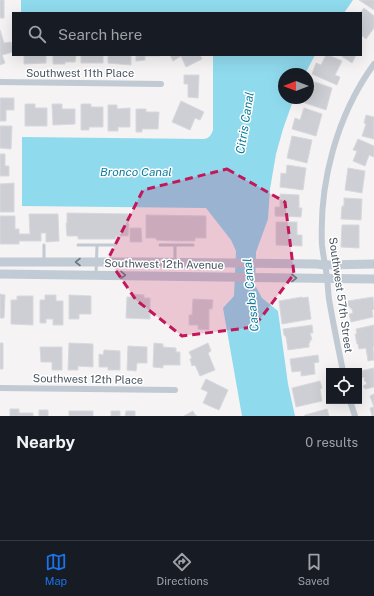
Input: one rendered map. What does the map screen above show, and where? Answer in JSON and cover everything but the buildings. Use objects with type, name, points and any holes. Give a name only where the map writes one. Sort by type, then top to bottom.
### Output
[{"type":"street","name":"Southwest 57th Street","points":[[342,368],[329,300],[322,245],[322,215],[325,186],[333,150],[350,104],[358,88],[374,64]]},
{"type":"street","name":"Southwest 11th Place","points":[[0,82],[161,84]]},
{"type":"street","name":"Southwest 12th Avenue","points":[[0,262],[175,262],[325,265],[374,264]]},
{"type":"street","name":"Southwest 12th Avenue","points":[[0,274],[374,278]]},
{"type":"street","name":"Southwest 12th Place","points":[[0,388],[175,390]]},
{"type":"street","points":[[351,404],[355,416]]},
{"type":"lane","points":[[78,245],[114,245]]},
{"type":"lane","points":[[96,275],[97,245]]},
{"type":"lane","points":[[160,245],[193,245]]},
{"type":"lane","points":[[175,245],[175,262]]},
{"type":"lane","points":[[44,246],[44,262]]},
{"type":"highlighted area","points":[[227,169],[285,202],[294,274],[254,327],[182,336],[136,300],[108,259],[143,190]]},
{"type":"water","points":[[21,0],[353,0],[345,12],[21,12]]},
{"type":"water","points":[[213,56],[314,56],[308,68],[278,68],[278,104],[292,104],[276,154],[270,189],[268,219],[256,252],[255,285],[262,298],[278,311],[288,384],[295,416],[242,416],[223,308],[234,296],[236,251],[231,240],[206,208],[22,206],[22,137],[203,139],[209,137],[213,130]]},
{"type":"water label","name":"Citris Canal","points":[[245,123]]},
{"type":"water label","name":"Bronco Canal","points":[[136,172]]},
{"type":"water label","name":"Casaba Canal","points":[[251,295]]}]
